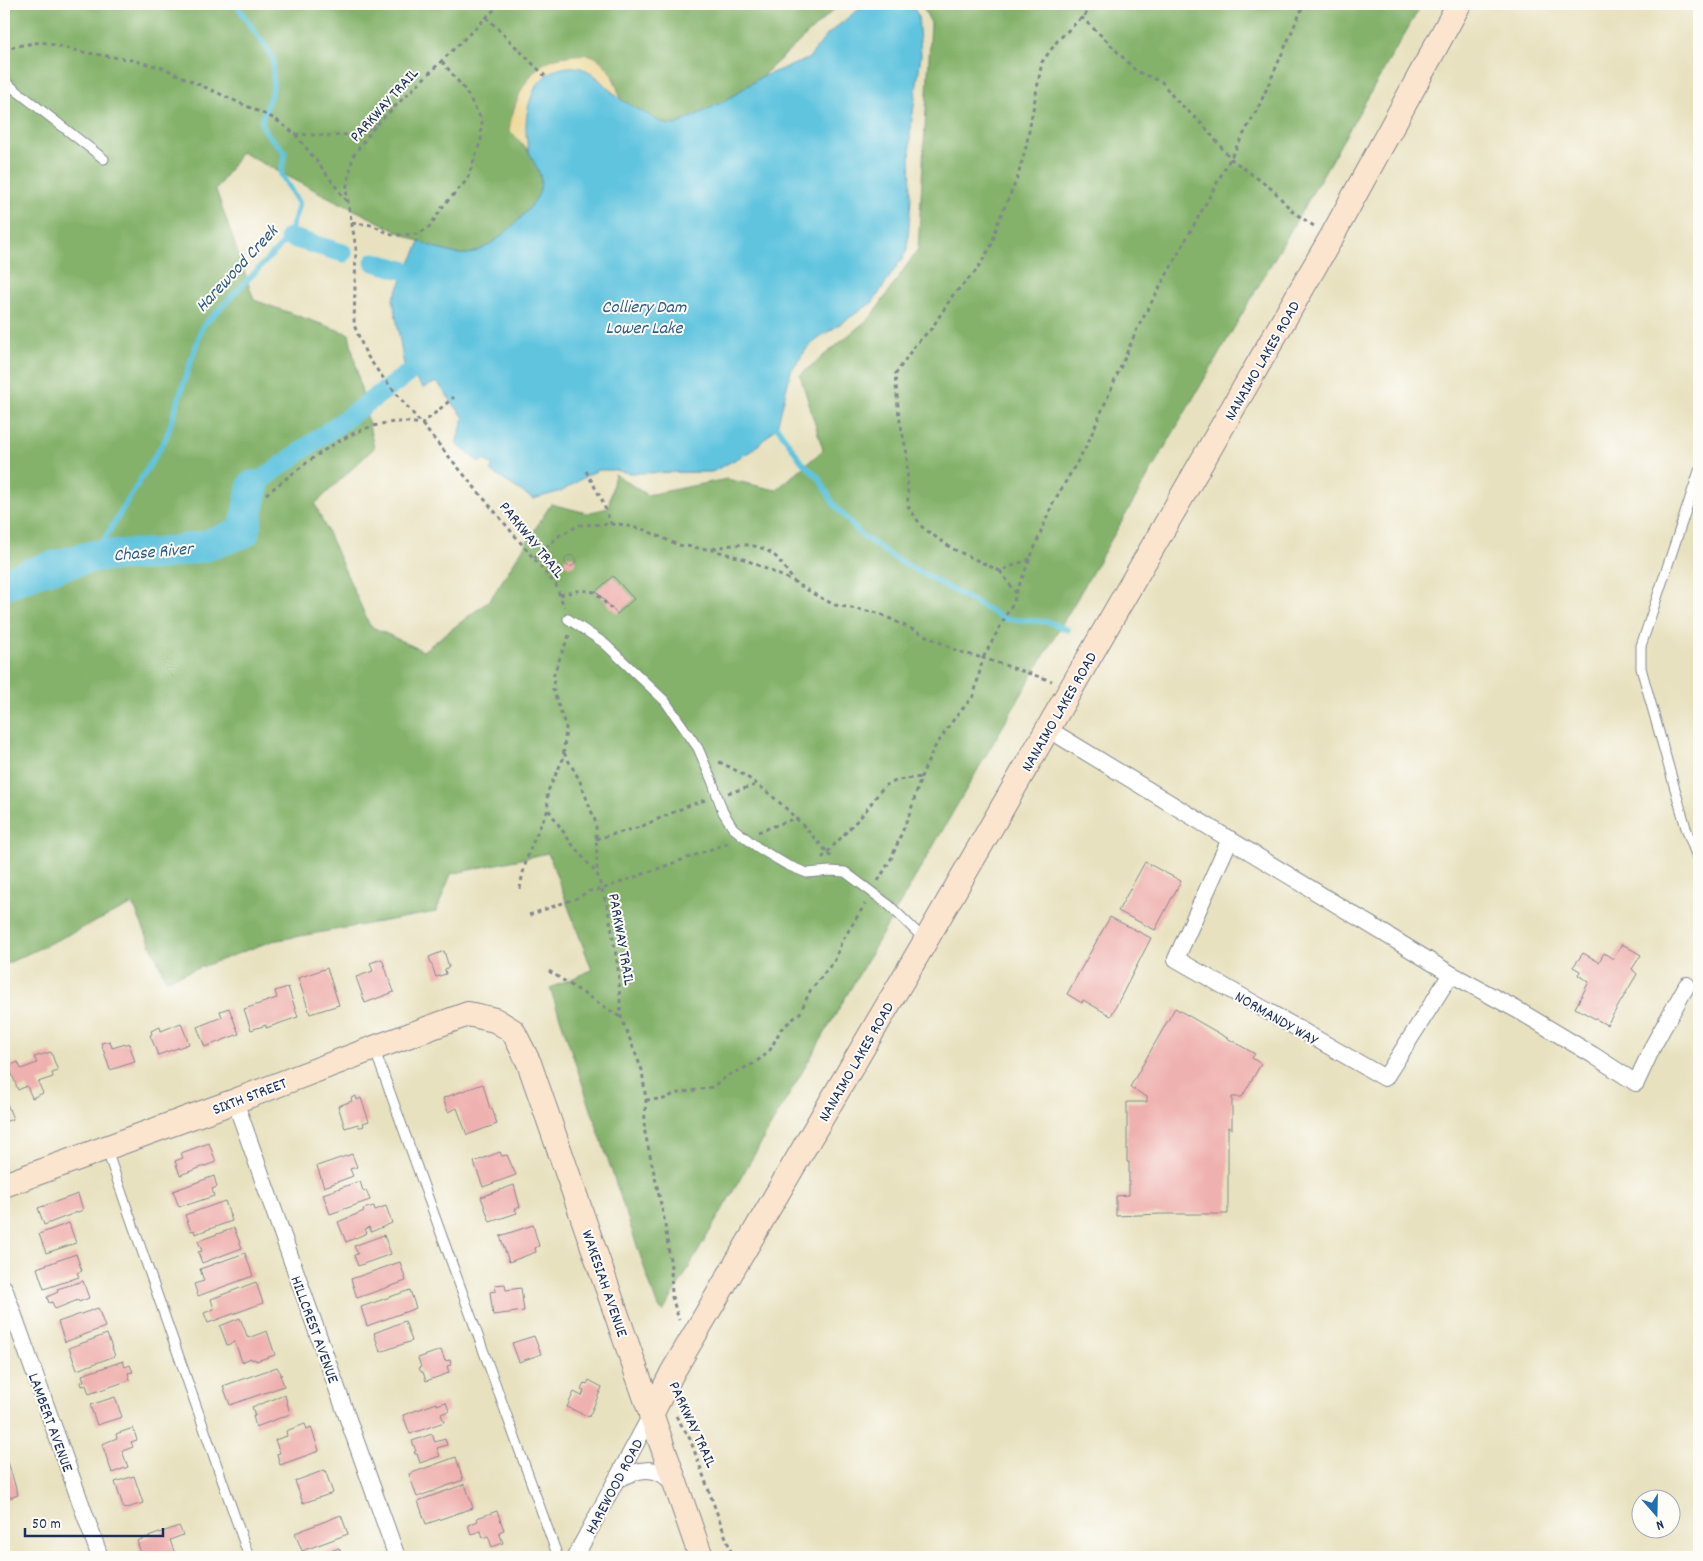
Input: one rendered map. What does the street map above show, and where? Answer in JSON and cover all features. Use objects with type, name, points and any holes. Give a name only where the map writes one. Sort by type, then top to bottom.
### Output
[{"type":"street","name":"NANAIMO LAKES ROAD","points":[[651,1415],[663,1390],[926,940],[1331,238],[1460,4]]},
{"type":"street","points":[[1048,729],[1452,974],[1593,1055],[1636,1083],[1654,1044],[1687,984]]},
{"type":"street","name":"NORMANDY WAY","points":[[1230,840],[1176,959],[1385,1078],[1452,974]]},
{"type":"street","name":"SIXTH STREET","points":[[4,1185],[468,1014],[495,1020]]},
{"type":"street","name":"WAKESIAH AVENUE","points":[[495,1020],[513,1031],[529,1064],[678,1492],[697,1556]]},
{"type":"street","name":"HILLCREST AVENUE","points":[[235,1101],[397,1557]]},
{"type":"street","name":"LAMBERT AVENUE","points":[[4,1288],[100,1557]]},
{"type":"street","name":"HAREWOOD ROAD","points":[[575,1557],[651,1415]]},
{"type":"street","points":[[616,1480],[637,1471],[652,1470],[668,1477],[678,1492]]},
{"type":"lane","points":[[4,81],[104,159]]},
{"type":"lane","points":[[1699,471],[1641,646],[1641,668],[1684,818],[1699,863]]},
{"type":"lane","points":[[568,619],[604,643],[665,701],[701,754],[723,812],[733,828],[757,847],[780,861],[807,873],[830,870],[845,872],[889,905],[926,940]]},
{"type":"lane","points":[[374,1048],[558,1557]]},
{"type":"lane","points":[[106,1148],[249,1557]]},
{"type":"path","name":"PARKWAY TRAIL","points":[[500,4],[375,126],[353,156],[346,190],[356,248],[354,325],[366,354],[380,374],[556,585],[568,619],[569,638],[554,672],[553,689],[566,728],[563,759],[547,792],[548,809],[571,843],[597,874],[608,909],[618,967],[621,1017],[642,1070],[646,1100],[644,1128],[664,1218],[671,1267],[672,1297],[680,1322],[678,1327]]},
{"type":"path","points":[[1016,593],[1000,571],[951,548],[922,527],[908,506],[907,454],[899,417],[895,375],[915,345],[932,328],[953,295],[978,270],[992,244],[998,222],[1017,179],[1026,146],[1042,62],[1058,40],[1096,4]]},
{"type":"path","points":[[534,558],[560,535],[580,525],[619,524],[645,530],[678,545],[713,550],[744,559],[795,582],[836,605],[878,613],[960,652],[984,658],[1014,601],[1052,505],[1087,446],[1137,329],[1259,106],[1304,4]]},
{"type":"path","points":[[486,17],[545,76]]},
{"type":"path","points":[[1081,17],[1136,71],[1162,82],[1174,98],[1204,126],[1231,158],[1273,190],[1294,212],[1331,238]]},
{"type":"path","points":[[4,51],[16,46],[42,42],[162,68],[275,119],[295,134],[349,205]]},
{"type":"path","points":[[352,223],[372,225],[392,235],[417,234],[428,229],[444,205],[467,180],[481,140],[482,120],[465,90],[441,60]]},
{"type":"path","points":[[295,134],[332,136],[353,134],[375,126]]},
{"type":"path","points":[[266,494],[346,436],[371,426],[398,422],[422,424],[454,397]]},
{"type":"path","points":[[586,471],[602,500],[611,524]]},
{"type":"path","points":[[713,550],[731,544],[756,546],[776,557],[795,582]]},
{"type":"path","points":[[1000,571],[1030,559]]},
{"type":"path","points":[[560,595],[581,590],[595,592],[611,607]]},
{"type":"path","points":[[563,753],[579,779],[596,823],[597,874]]},
{"type":"path","points":[[701,754],[732,768],[778,801],[845,872]]},
{"type":"path","points":[[807,873],[864,813],[884,786],[898,780],[921,777]]},
{"type":"path","points":[[596,838],[640,827],[690,805],[756,784]]},
{"type":"path","points":[[520,889],[528,852],[548,809]]},
{"type":"path","points":[[750,835],[796,818]]},
{"type":"path","points":[[529,915],[577,898],[589,891],[602,889],[731,842]]},
{"type":"path","points":[[549,971],[621,1017]]},
{"type":"path","name":"PARKWAY TRAIL","points":[[663,1390],[670,1408],[690,1439],[733,1557]]},
{"type":"green space","points":[[4,4],[840,4],[761,77],[728,99],[676,125],[669,125],[655,120],[621,100],[614,78],[573,55],[553,59],[535,71],[525,85],[522,145],[532,156],[539,170],[541,185],[539,192],[530,207],[506,232],[488,246],[469,254],[447,252],[434,248],[394,230],[241,152],[216,190],[254,300],[349,334],[374,448],[315,504],[370,626],[423,651],[490,600],[551,504],[587,513],[608,508],[615,474],[647,495],[727,479],[776,490],[823,450],[800,375],[872,316],[918,249],[931,23],[921,4],[1422,4],[663,1312],[657,1305],[550,988],[592,970],[548,853],[451,874],[436,912],[272,941],[166,980],[133,904],[4,965]]},
{"type":"sand","points":[[591,55],[604,64],[612,75],[621,100],[591,72],[536,86],[528,118],[529,151],[509,130],[514,109],[522,89],[528,79],[543,64],[555,58]]},
{"type":"water","name":"Colliery Dam Lower Lake","points":[[865,4],[911,4],[918,15],[921,55],[910,135],[911,200],[907,251],[873,302],[808,347],[791,371],[777,427],[753,450],[712,472],[629,473],[598,470],[562,491],[533,499],[490,471],[493,466],[483,459],[480,463],[456,444],[464,418],[437,382],[423,388],[404,365],[393,299],[420,242],[456,254],[468,254],[477,251],[507,231],[525,213],[539,194],[540,174],[529,151],[526,128],[529,103],[540,82],[548,74],[558,69],[570,67],[587,70],[628,104],[660,122],[676,125],[728,99],[761,77],[808,59],[828,34]]},
{"type":"building","points":[[570,555],[576,561],[570,567],[564,561]]},
{"type":"building","points":[[613,576],[634,599],[617,614],[596,591]]},
{"type":"building","points":[[1145,862],[1181,881],[1155,930],[1118,911]]},
{"type":"building","points":[[1110,917],[1151,938],[1111,1016],[1083,1000],[1082,1003],[1067,994]]},
{"type":"building","points":[[1622,944],[1641,955],[1632,969],[1637,974],[1607,1025],[1575,1008],[1589,982],[1578,975],[1580,971],[1573,967],[1583,953],[1599,962],[1604,953],[1613,959]]},
{"type":"building","points":[[444,951],[449,967],[445,969],[446,974],[436,977],[429,957]]},
{"type":"building","points":[[382,959],[394,992],[365,1003],[356,977],[373,971],[370,963]]},
{"type":"building","points":[[327,968],[339,1005],[310,1014],[298,978]]},
{"type":"building","points":[[288,987],[298,1017],[266,1028],[266,1025],[251,1030],[244,1009],[277,998],[275,991]]},
{"type":"building","points":[[229,1008],[239,1034],[205,1047],[197,1027],[222,1017],[220,1011]]},
{"type":"building","points":[[1175,1008],[1255,1054],[1252,1058],[1261,1064],[1242,1097],[1232,1097],[1232,1129],[1228,1127],[1228,1214],[1116,1216],[1116,1196],[1129,1195],[1127,1102],[1147,1102],[1147,1097],[1130,1087]]},
{"type":"building","points":[[181,1023],[189,1044],[158,1055],[150,1035],[152,1034],[151,1031],[160,1027],[161,1031]]},
{"type":"building","points":[[110,1041],[112,1048],[129,1043],[135,1062],[110,1070],[101,1043]]},
{"type":"building","points":[[51,1052],[58,1071],[52,1073],[53,1077],[38,1082],[43,1093],[32,1098],[27,1086],[18,1090],[9,1066],[18,1062],[21,1069],[37,1063],[34,1057]]},
{"type":"building","points":[[483,1084],[490,1109],[492,1108],[497,1124],[467,1135],[457,1108],[448,1112],[443,1098]]},
{"type":"building","points":[[4,1096],[13,1119],[4,1122]]},
{"type":"building","points":[[356,1096],[357,1100],[361,1098],[369,1121],[363,1123],[364,1126],[361,1127],[358,1124],[345,1128],[338,1106],[352,1101],[351,1098]]},
{"type":"building","points":[[209,1143],[216,1162],[180,1175],[175,1161],[183,1158],[181,1153]]},
{"type":"building","points":[[500,1152],[502,1156],[507,1155],[516,1175],[483,1187],[474,1162]]},
{"type":"building","points":[[352,1154],[357,1167],[350,1169],[353,1176],[324,1187],[317,1166]]},
{"type":"building","points":[[214,1176],[217,1187],[212,1189],[214,1196],[179,1207],[173,1191]]},
{"type":"building","points":[[360,1181],[363,1191],[366,1190],[370,1200],[330,1214],[323,1194]]},
{"type":"building","points":[[514,1185],[520,1207],[515,1209],[517,1213],[490,1222],[481,1197]]},
{"type":"building","points":[[78,1194],[83,1210],[44,1225],[38,1208]]},
{"type":"building","points":[[225,1201],[232,1221],[195,1234],[194,1230],[191,1231],[185,1215]]},
{"type":"building","points":[[374,1206],[375,1210],[386,1206],[392,1223],[371,1232],[369,1227],[365,1229],[367,1233],[346,1242],[338,1222],[364,1211],[363,1209]]},
{"type":"building","points":[[69,1223],[76,1243],[46,1253],[39,1234]]},
{"type":"building","points":[[533,1225],[539,1246],[535,1248],[536,1252],[509,1262],[500,1236]]},
{"type":"building","points":[[234,1228],[242,1248],[202,1263],[198,1252],[202,1251],[198,1241]]},
{"type":"building","points":[[384,1235],[391,1254],[358,1266],[354,1255],[358,1254],[354,1246]]},
{"type":"building","points":[[245,1253],[253,1276],[198,1296],[194,1284],[204,1281],[200,1269]]},
{"type":"building","points":[[76,1254],[82,1271],[77,1273],[79,1277],[44,1289],[37,1268]]},
{"type":"building","points":[[400,1262],[406,1281],[357,1298],[351,1279]]},
{"type":"building","points":[[83,1281],[89,1298],[55,1309],[52,1302],[49,1303],[47,1297],[58,1292],[57,1289]]},
{"type":"building","points":[[256,1282],[263,1303],[208,1323],[204,1313],[214,1309],[211,1299]]},
{"type":"building","points":[[505,1284],[506,1290],[521,1288],[524,1311],[493,1315],[490,1292],[496,1291],[495,1285]]},
{"type":"building","points":[[410,1290],[416,1308],[367,1326],[361,1307]]},
{"type":"building","points":[[98,1308],[105,1327],[65,1342],[58,1322]]},
{"type":"building","points":[[240,1318],[248,1338],[267,1331],[275,1355],[256,1361],[251,1358],[242,1362],[235,1342],[227,1345],[220,1326]]},
{"type":"building","points":[[405,1321],[412,1341],[380,1352],[374,1333]]},
{"type":"building","points":[[107,1334],[115,1356],[77,1370],[69,1348]]},
{"type":"building","points":[[534,1336],[541,1354],[519,1362],[512,1343]]},
{"type":"building","points":[[441,1350],[445,1361],[450,1360],[451,1365],[447,1366],[449,1373],[426,1381],[423,1372],[419,1368],[421,1367],[418,1358]]},
{"type":"building","points":[[123,1361],[125,1367],[130,1365],[133,1372],[128,1373],[130,1380],[89,1394],[86,1385],[82,1386],[81,1382],[84,1381],[82,1375]]},
{"type":"building","points":[[277,1367],[282,1375],[280,1375],[284,1386],[230,1405],[223,1386]]},
{"type":"building","points":[[589,1380],[602,1387],[589,1417],[567,1407],[574,1392],[582,1396],[584,1391],[581,1390],[584,1383],[587,1384]]},
{"type":"building","points":[[285,1395],[290,1414],[256,1427],[252,1407]]},
{"type":"building","points":[[115,1397],[122,1417],[97,1425],[90,1405]]},
{"type":"building","points":[[446,1402],[449,1411],[441,1414],[444,1422],[410,1434],[403,1415],[437,1403],[437,1405]]},
{"type":"building","points":[[305,1424],[307,1429],[311,1427],[319,1451],[280,1465],[277,1454],[280,1453],[275,1440],[287,1436],[286,1431]]},
{"type":"building","points":[[133,1428],[137,1440],[131,1442],[133,1447],[122,1451],[128,1467],[112,1473],[102,1444],[117,1438],[116,1434]]},
{"type":"building","points":[[432,1434],[435,1442],[445,1439],[447,1445],[437,1448],[440,1456],[420,1463],[417,1454],[414,1452],[416,1451],[412,1441]]},
{"type":"building","points":[[456,1457],[463,1480],[417,1497],[409,1474]]},
{"type":"building","points":[[8,1462],[18,1495],[4,1500],[4,1463]]},
{"type":"building","points":[[325,1470],[333,1493],[303,1503],[295,1481]]},
{"type":"building","points":[[134,1476],[143,1503],[124,1509],[115,1482]]},
{"type":"building","points":[[465,1484],[473,1508],[426,1524],[418,1501]]},
{"type":"building","points":[[497,1511],[504,1530],[499,1532],[503,1543],[492,1547],[488,1536],[483,1538],[481,1531],[471,1534],[468,1525],[478,1521],[477,1518]]},
{"type":"building","points":[[341,1515],[348,1534],[302,1551],[295,1533]]},
{"type":"building","points":[[179,1526],[183,1535],[170,1540],[176,1557],[142,1557],[137,1541]]},
{"type":"building","points":[[339,1548],[343,1557],[313,1557]]},
{"type":"waterway","name":"Harewood Creek","points":[[94,556],[166,438],[202,327],[289,237],[299,204],[281,174],[285,152],[268,135],[261,122],[273,88],[273,58],[236,4]]},
{"type":"waterway","points":[[289,237],[343,253]]},
{"type":"waterway","points":[[374,262],[406,271]]},
{"type":"waterway","name":"Chase River","points":[[253,486],[410,372]]},
{"type":"waterway","points":[[777,427],[802,462],[819,478],[833,503],[861,535],[896,559],[1005,619],[1049,622],[1068,630]]},
{"type":"waterway","name":"Chase River","points":[[4,584],[38,571],[94,556],[160,554],[205,546],[244,532],[253,486]]}]
